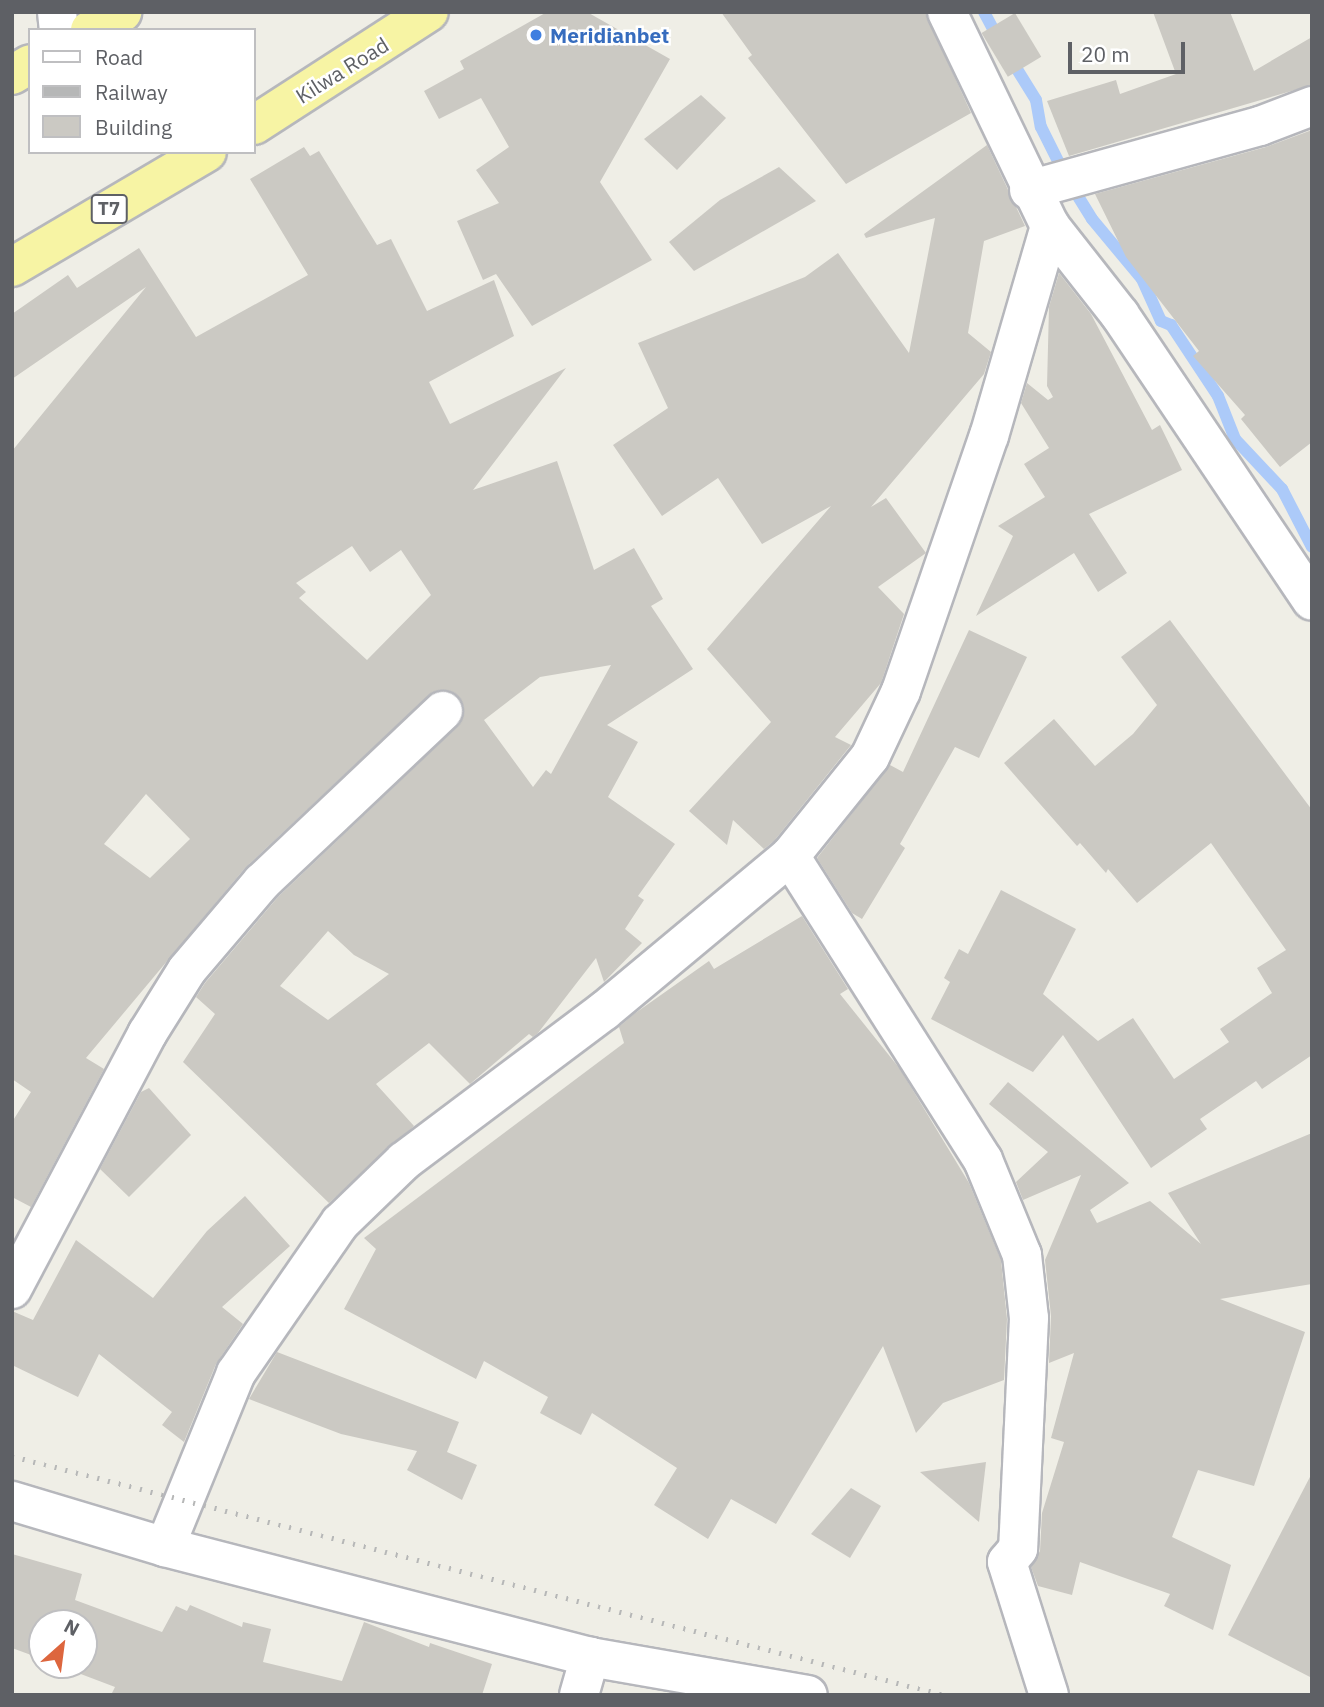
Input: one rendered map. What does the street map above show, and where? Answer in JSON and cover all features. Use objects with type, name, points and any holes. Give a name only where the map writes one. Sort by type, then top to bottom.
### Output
[{"type":"highway","points":[[94,28],[122,12]]},
{"type":"highway","name":"Kilwa Road","points":[[256,124],[429,12]]},
{"type":"highway","points":[[12,75],[28,65]]},
{"type":"highway","name":"T7","points":[[12,267],[204,154]]},
{"type":"street","points":[[947,12],[1029,190],[1050,226],[1120,315],[1299,556],[1312,601]]},
{"type":"street","points":[[1029,190],[1260,127],[1312,106]]},
{"type":"street","points":[[165,1547],[236,1373],[340,1223],[404,1161],[604,1011],[790,856],[870,757],[901,691],[989,436],[1050,226]]},
{"type":"street","points":[[12,1289],[146,1034],[187,970],[262,882],[443,711]]},
{"type":"street","points":[[790,856],[983,1160],[1022,1255],[1029,1318],[1018,1549],[1007,1562],[1049,1695]]},
{"type":"street","points":[[12,1501],[165,1547],[590,1657],[808,1695]]},
{"type":"street","points":[[579,1695],[590,1657]]},
{"type":"building","points":[[547,12],[587,12],[670,59],[600,182],[652,260],[532,326],[496,274],[483,280],[457,221],[499,203],[476,170],[509,147],[481,98],[439,119],[424,91],[464,69],[460,61]]},
{"type":"building","points":[[721,12],[925,12],[971,113],[846,184],[748,58],[752,55]]},
{"type":"building","points":[[1153,12],[1230,12],[1254,71],[1312,37],[1312,85],[1069,156],[1047,101],[1116,80],[1120,94],[1176,74]]},
{"type":"building","points":[[1015,13],[1041,57],[1008,77],[982,33]]},
{"type":"building","points":[[701,95],[726,118],[677,170],[644,139]]},
{"type":"building","points":[[1312,130],[1312,442],[1280,467],[1241,419],[1245,415],[1193,356],[1199,351],[1126,257],[1095,194],[1266,147]]},
{"type":"building","points":[[987,145],[1025,226],[984,241],[968,333],[991,352],[984,374],[871,507],[886,498],[926,553],[878,587],[904,614],[881,683],[835,737],[851,745],[774,841],[764,849],[733,820],[727,845],[689,811],[771,722],[707,649],[831,506],[762,544],[718,478],[662,516],[613,445],[668,408],[638,343],[805,277],[838,253],[909,353],[935,218],[866,238],[864,234]]},
{"type":"building","points":[[304,147],[310,156],[319,151],[377,245],[391,239],[427,311],[494,280],[514,336],[429,382],[450,424],[566,368],[473,490],[557,461],[594,570],[634,548],[663,599],[651,606],[693,669],[607,725],[638,742],[608,797],[675,844],[638,896],[644,900],[625,929],[642,943],[604,982],[596,958],[538,1033],[533,1037],[529,1034],[470,1084],[429,1043],[376,1084],[414,1126],[329,1203],[183,1062],[215,1014],[196,997],[205,983],[278,897],[458,726],[464,707],[458,696],[439,690],[429,695],[245,868],[86,1058],[104,1069],[31,1207],[12,1197],[12,1122],[31,1092],[12,1079],[12,451],[146,287],[12,379],[12,314],[68,275],[77,288],[139,248],[196,337],[308,275],[250,179]],"holes":[[[352,546],[370,572],[401,550],[431,595],[367,660],[299,598],[306,592],[296,583]],[[611,665],[551,774],[546,770],[533,787],[484,720],[540,677]],[[146,794],[190,839],[150,878],[104,844]],[[328,931],[354,955],[389,974],[328,1020],[280,986]]]},
{"type":"building","points":[[779,167],[816,201],[694,271],[669,242],[720,200]]},
{"type":"building","points":[[1059,273],[1091,314],[1152,430],[1160,425],[1182,470],[1089,514],[1127,573],[1098,592],[1074,553],[976,616],[1013,536],[998,526],[1045,497],[1024,464],[1049,448],[1021,403],[1027,383],[1048,400],[1053,397],[1047,386],[1049,307]]},
{"type":"building","points":[[1170,620],[1312,810],[1312,1055],[1262,1089],[1256,1081],[1200,1119],[1207,1129],[1151,1168],[1063,1035],[1033,1072],[931,1019],[950,982],[944,978],[959,949],[968,954],[1001,890],[1076,929],[1043,994],[1098,1041],[1133,1018],[1174,1079],[1229,1042],[1220,1029],[1272,993],[1257,968],[1286,950],[1211,843],[1137,903],[1108,869],[1106,873],[1080,843],[1077,846],[1004,763],[1054,719],[1095,766],[1133,734],[1157,705],[1121,657]]},
{"type":"building","points":[[969,630],[1027,657],[979,758],[955,747],[900,844],[905,848],[862,919],[852,913],[817,858],[890,765],[903,772]]},
{"type":"building","points":[[802,916],[848,989],[840,994],[900,1069],[969,1183],[1001,1260],[1007,1319],[1004,1380],[943,1403],[916,1433],[883,1346],[776,1524],[731,1499],[708,1539],[654,1505],[677,1468],[592,1413],[581,1435],[540,1413],[548,1397],[484,1361],[476,1379],[344,1309],[376,1249],[364,1238],[624,1043],[619,1027],[634,1014],[709,961],[714,969]]},
{"type":"building","points":[[1008,1082],[1129,1183],[1090,1210],[1097,1223],[1150,1201],[1201,1244],[1168,1193],[1312,1133],[1312,1284],[1220,1299],[1305,1332],[1254,1486],[1198,1470],[1172,1537],[1231,1565],[1213,1630],[1164,1606],[1170,1594],[1080,1562],[1072,1595],[1038,1586],[1031,1567],[1040,1551],[1042,1513],[1064,1442],[1051,1438],[1074,1353],[1049,1363],[1051,1316],[1045,1260],[1081,1175],[1023,1200],[1016,1182],[1048,1152],[989,1104]]},
{"type":"building","points":[[149,1088],[191,1135],[129,1197],[100,1169],[141,1092]]},
{"type":"building","points":[[245,1196],[290,1246],[222,1307],[243,1324],[216,1364],[184,1442],[162,1425],[172,1412],[99,1354],[78,1397],[12,1365],[12,1311],[33,1320],[76,1240],[153,1298],[207,1231]]},
{"type":"building","points":[[277,1352],[459,1422],[447,1452],[477,1465],[462,1500],[407,1470],[417,1451],[341,1434],[249,1399]]},
{"type":"building","points":[[986,1462],[979,1522],[920,1472]]},
{"type":"building","points":[[1312,1473],[1312,1678],[1228,1635]]},
{"type":"building","points":[[851,1488],[881,1506],[850,1558],[811,1534]]},
{"type":"building","points":[[12,1554],[82,1574],[75,1600],[162,1632],[176,1606],[187,1611],[190,1605],[242,1627],[243,1622],[271,1629],[263,1662],[342,1681],[364,1622],[429,1647],[430,1643],[492,1664],[482,1695],[111,1695],[115,1687],[94,1679],[98,1679],[98,1609],[28,1609],[28,1654],[12,1648]]},
{"type":"waterway","points":[[984,12],[999,40]]},
{"type":"waterway","points":[[1010,58],[1036,100],[1041,127],[1066,177],[1092,219],[1142,279],[1161,321],[1171,325],[1218,396],[1235,439],[1282,489],[1312,547]]},
{"type":"railway","points":[[12,1456],[944,1695]]},
{"type":"place","name":"Meridianbet","points":[[536,35]]}]
